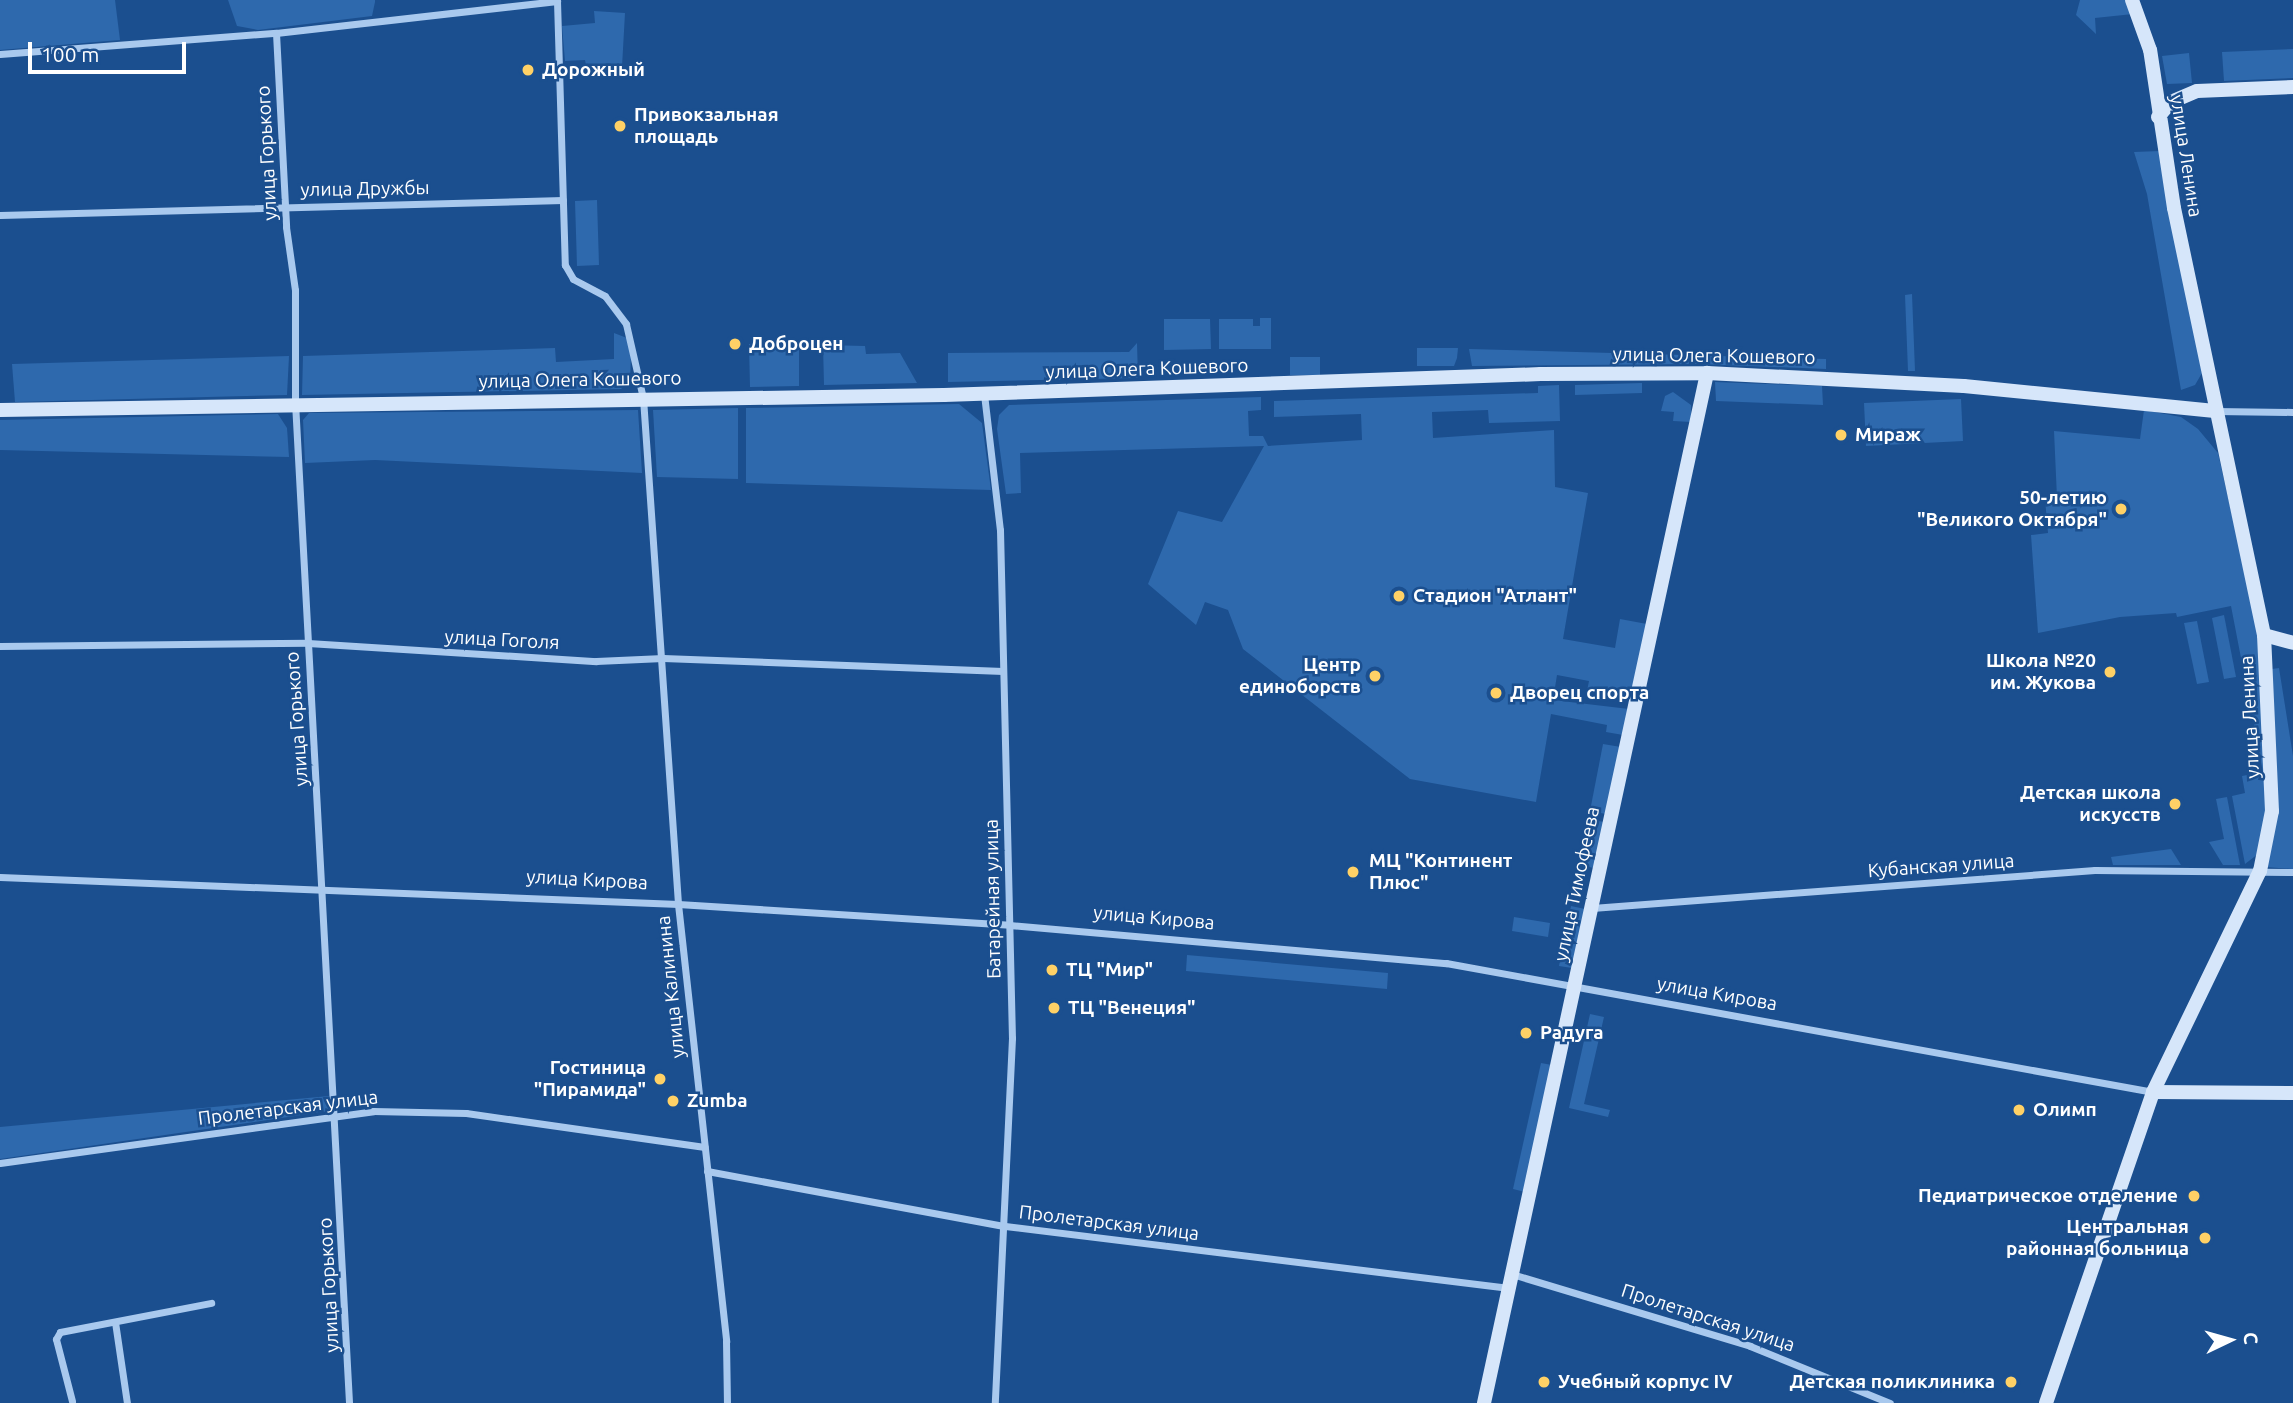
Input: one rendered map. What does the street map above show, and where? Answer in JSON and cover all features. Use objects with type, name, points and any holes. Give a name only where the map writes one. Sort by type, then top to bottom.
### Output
[{"type":"street","name":"улица Ленина","points":[[2046,1403],[2153,1092],[2260,871],[2269,843],[2273,796],[2264,635],[2215,411],[2158,117],[2148,41],[2133,0]]},
{"type":"street","points":[[0,54],[276,33],[557,1],[563,200]]},
{"type":"street","name":"улица Горького","points":[[276,33],[285,206],[295,290],[295,402],[324,887],[349,1403]]},
{"type":"street","points":[[2158,117],[2171,102],[2197,92],[2293,87]]},
{"type":"street","name":"улица Дружбы","points":[[0,215],[563,200]]},
{"type":"street","name":"улица Калинина","points":[[563,200],[567,271],[606,296],[626,324],[643,398],[678,904],[726,1341],[727,1403]]},
{"type":"street","name":"улица Олега Кошевого","points":[[0,410],[295,402],[984,394],[1707,373],[1964,386],[2215,411],[2293,412]]},
{"type":"street","name":"улица Тимофеева","points":[[1483,1403],[1707,373]]},
{"type":"street","name":"Батарейная улица","points":[[984,394],[999,512],[1011,1065],[995,1403]]},
{"type":"street","points":[[2264,635],[2293,643]]},
{"type":"street","name":"улица Гоголя","points":[[0,646],[308,643],[596,661],[663,658],[1003,671]]},
{"type":"street","name":"Кубанская улица","points":[[1591,908],[2095,870],[2293,872]]},
{"type":"street","name":"улица Кирова","points":[[0,877],[324,887],[678,904],[1009,925],[1447,963],[2153,1092],[2293,1093]]},
{"type":"street","name":"Пролетарская улица","points":[[0,1163],[335,1114],[466,1113],[705,1147]]},
{"type":"street","name":"Пролетарская улица","points":[[708,1171],[1005,1226],[1510,1281],[1751,1346],[1890,1403]]},
{"type":"street","points":[[72,1401],[58,1335],[211,1304]]},
{"type":"street","points":[[115,1322],[127,1403]]},
{"type":"shaded area","points":[[0,0],[115,0],[120,40],[0,50]]},
{"type":"shaded area","points":[[228,0],[375,2],[372,16],[258,30],[237,26]]},
{"type":"shaded area","points":[[2080,0],[2125,0],[2133,14],[2095,18],[2096,34],[2076,15]]},
{"type":"shaded area","points":[[594,11],[625,13],[622,67],[587,70],[585,60],[565,61],[562,26],[595,23]]},
{"type":"shaded area","points":[[2293,49],[2293,78],[2224,81],[2222,52]]},
{"type":"shaded area","points":[[2189,53],[2192,83],[2167,84],[2162,56]]},
{"type":"shaded area","points":[[2160,151],[2202,373],[2195,385],[2181,390],[2147,194],[2134,152]]},
{"type":"shaded area","points":[[597,200],[599,265],[577,266],[575,201]]},
{"type":"shaded area","points":[[1912,294],[1915,371],[1908,371],[1905,295]]},
{"type":"shaded area","points":[[1260,318],[1271,318],[1271,349],[1219,349],[1219,319],[1253,319],[1253,326],[1260,326]]},
{"type":"shaded area","points":[[1164,319],[1210,319],[1211,349],[1164,350]]},
{"type":"shaded area","points":[[614,333],[627,338],[631,355],[630,381],[621,389],[302,395],[303,356],[555,348],[556,362],[614,359]]},
{"type":"shaded area","points":[[1137,343],[1138,378],[948,382],[948,353],[1129,352]]},
{"type":"shaded area","points":[[749,344],[799,345],[799,386],[750,387]]},
{"type":"shaded area","points":[[823,345],[865,346],[866,354],[900,353],[917,383],[824,385]]},
{"type":"shaded area","points":[[1417,348],[1458,348],[1457,358],[1454,366],[1417,366]]},
{"type":"shaded area","points":[[1469,349],[1826,359],[1826,369],[1699,364],[1472,366]]},
{"type":"shaded area","points":[[289,356],[287,395],[15,402],[12,364]]},
{"type":"shaded area","points":[[1290,357],[1320,357],[1320,375],[1290,375]]},
{"type":"shaded area","points":[[1715,382],[1822,386],[1823,405],[1716,401]]},
{"type":"shaded area","points":[[1642,383],[1642,393],[1575,395],[1575,385]]},
{"type":"shaded area","name":"Стадион \"Атлант\"","points":[[1559,385],[1560,421],[1489,423],[1488,410],[1432,412],[1433,438],[1554,430],[1555,487],[1588,493],[1563,639],[1615,648],[1620,619],[1647,624],[1631,699],[1587,691],[1589,681],[1557,675],[1553,700],[1629,709],[1623,735],[1606,732],[1607,725],[1551,714],[1536,802],[1410,779],[1243,649],[1228,610],[1205,602],[1196,625],[1148,584],[1178,511],[1222,522],[1264,446],[1020,453],[1021,493],[1006,494],[997,429],[999,415],[1009,405],[1261,397],[1261,410],[1248,411],[1249,436],[1263,436],[1268,446],[1362,440],[1361,414],[1274,417],[1274,401],[1538,393],[1538,386]]},
{"type":"shaded area","points":[[1673,392],[1691,405],[1691,422],[1673,421],[1674,412],[1661,411],[1665,396]]},
{"type":"shaded area","points":[[1961,399],[1963,441],[1866,446],[1864,403]]},
{"type":"shaded area","points":[[959,404],[982,423],[991,490],[746,483],[746,408]]},
{"type":"shaded area","points":[[738,408],[738,479],[657,477],[653,410]]},
{"type":"shaded area","points":[[638,410],[642,473],[375,460],[305,463],[303,420],[309,413]]},
{"type":"shaded area","points":[[2144,410],[2181,417],[2198,429],[2218,453],[2259,635],[2267,734],[2256,736],[2231,606],[2177,617],[2176,613],[2120,617],[2038,633],[2031,535],[2048,533],[2045,499],[2057,498],[2054,431],[2140,439]]},
{"type":"shaded area","points":[[278,414],[287,428],[289,457],[0,450],[0,420]]},
{"type":"shaded area","points":[[2224,615],[2236,677],[2224,679],[2212,618]]},
{"type":"shaded area","points":[[2197,621],[2209,682],[2197,684],[2184,623]]},
{"type":"shaded area","points":[[2279,668],[2293,756],[2293,869],[2266,867],[2278,813],[2272,669]]},
{"type":"shaded area","points":[[2267,741],[2269,791],[2258,854],[2245,864],[2232,796],[2245,793],[2242,776],[2263,772],[2257,743]]},
{"type":"shaded area","points":[[1603,744],[1621,747],[1606,814],[1590,811]]},
{"type":"shaded area","points":[[2227,797],[2240,865],[2223,865],[2209,842],[2224,839],[2216,799]]},
{"type":"shaded area","points":[[1588,819],[1604,822],[1594,868],[1579,865]]},
{"type":"shaded area","points":[[2171,849],[2181,865],[2113,865],[2111,857]]},
{"type":"shaded area","points":[[1571,906],[1585,909],[1572,968],[1559,966]]},
{"type":"shaded area","points":[[1514,917],[1550,923],[1548,937],[1512,931]]},
{"type":"shaded area","points":[[1187,955],[1388,973],[1387,989],[1186,971]]},
{"type":"shaded area","points":[[1590,1014],[1604,1017],[1584,1104],[1610,1110],[1608,1117],[1569,1108]]},
{"type":"shaded area","points":[[1541,1063],[1552,1065],[1525,1192],[1513,1189]]},
{"type":"shaded area","points":[[329,1096],[329,1111],[0,1159],[0,1127]]},
{"type":"place","name":"Дорожный","points":[[528,70]]},
{"type":"place","name":"Привокзальная площадь","points":[[620,126]]},
{"type":"place","name":"Доброцен","points":[[735,344]]},
{"type":"place","name":"Мираж","points":[[1841,435]]},
{"type":"place","name":"50-летию \"Великого Октября\"","points":[[2121,509]]},
{"type":"place","name":"Стадион \"Атлант\"","points":[[1399,596]]},
{"type":"place","name":"Школа №20 им. Жукова","points":[[2110,672]]},
{"type":"place","name":"Центр единоборств","points":[[1375,676]]},
{"type":"place","name":"Дворец спорта","points":[[1496,693]]},
{"type":"place","name":"Детская школа искусств","points":[[2175,804]]},
{"type":"place","name":"МЦ \"Континент Плюс\"","points":[[1353,872]]},
{"type":"place","name":"ТЦ \"Мир\"","points":[[1052,970]]},
{"type":"place","name":"ТЦ \"Венеция\"","points":[[1054,1008]]},
{"type":"place","name":"Радуга","points":[[1526,1033]]},
{"type":"place","name":"Гостиница \"Пирамида\"","points":[[660,1079]]},
{"type":"place","name":"Zumba","points":[[673,1101]]},
{"type":"place","name":"Олимп","points":[[2019,1110]]},
{"type":"place","name":"Педиатрическое отделение","points":[[2194,1196]]},
{"type":"place","name":"Центральная районная больница","points":[[2205,1238]]},
{"type":"place","name":"Учебный корпус IV","points":[[1544,1382]]},
{"type":"place","name":"Детская поликлиника","points":[[2011,1382]]}]
